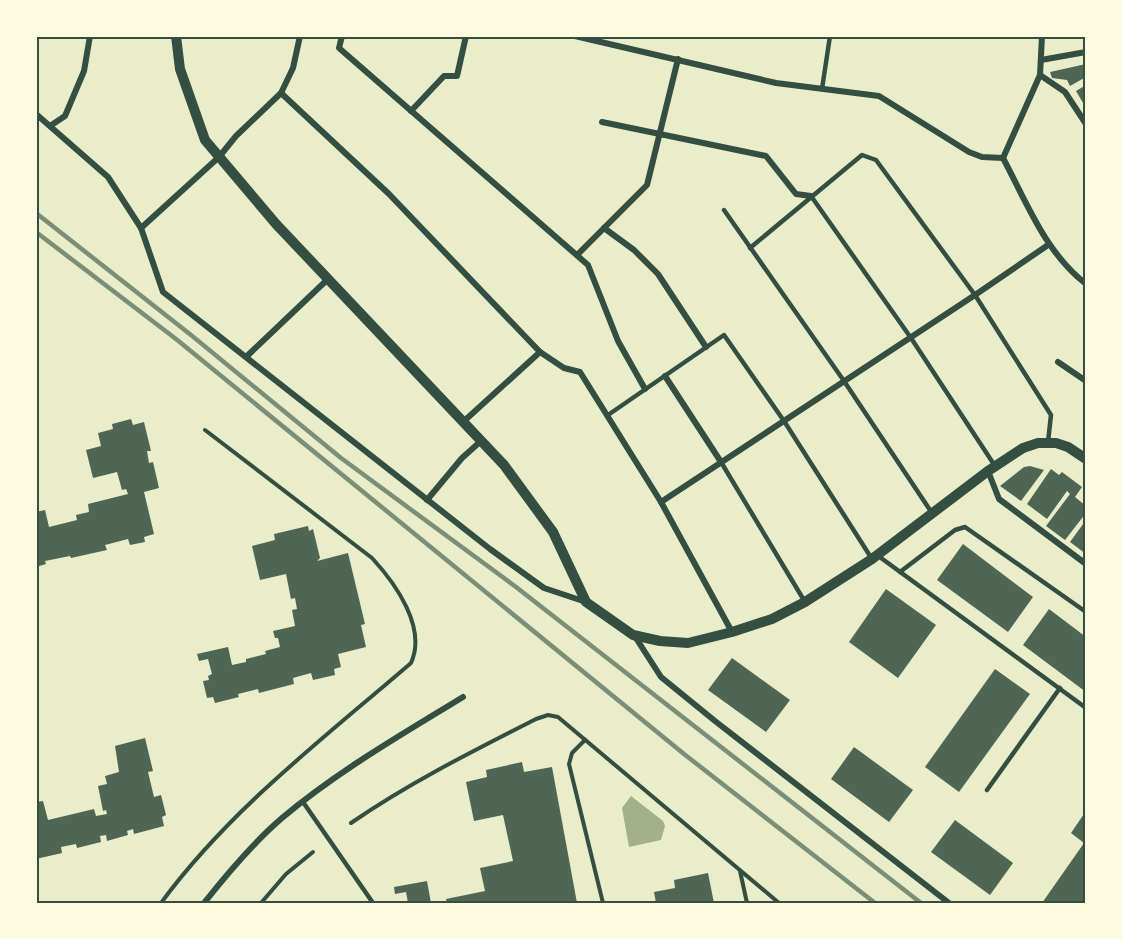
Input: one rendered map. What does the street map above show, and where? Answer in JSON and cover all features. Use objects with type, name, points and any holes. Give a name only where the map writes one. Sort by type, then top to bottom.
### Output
[{"type":"street","points":[[50,126],[65,116],[84,71],[90,36]]},
{"type":"street","points":[[176,36],[180,69],[204,140],[276,225],[504,465],[553,532],[586,602]]},
{"type":"street","points":[[141,228],[219,157],[236,136],[281,93],[293,68],[300,36]]},
{"type":"street","points":[[342,36],[339,48],[588,264],[618,341],[645,389]]},
{"type":"street","points":[[411,111],[444,76],[457,76],[466,36]]},
{"type":"street","points":[[574,36],[776,83],[879,96],[969,152],[982,157],[1003,158]]},
{"type":"street","points":[[1003,158],[1040,75],[1042,36]]},
{"type":"street","points":[[1041,60],[1086,52]]},
{"type":"street","points":[[577,255],[648,185],[678,59]]},
{"type":"street","points":[[1040,75],[1065,92],[1086,124]]},
{"type":"street","points":[[281,93],[389,194],[540,352],[564,368],[580,372],[661,502],[732,632]]},
{"type":"street","points":[[36,114],[108,177],[141,228],[163,292],[490,549],[544,588],[586,602],[633,635],[661,677],[949,903]]},
{"type":"street","points":[[602,122],[766,156],[796,194],[811,196]]},
{"type":"street","points":[[1003,158],[1048,245],[1071,272],[1086,284]]},
{"type":"street","points":[[604,228],[634,250],[658,274],[706,347]]},
{"type":"street","points":[[661,502],[1048,245]]},
{"type":"street","points":[[246,357],[328,279]]},
{"type":"street","points":[[464,422],[540,352]]},
{"type":"street","points":[[1058,362],[1086,381]]},
{"type":"street","points":[[665,376],[721,462]]},
{"type":"street","points":[[427,500],[462,458],[481,441]]},
{"type":"street","points":[[633,635],[660,641],[688,643],[772,619],[805,602],[874,557],[991,469],[1023,448],[1048,442],[1068,447],[1086,459]]},
{"type":"street","points":[[991,469],[999,499],[1086,564]]},
{"type":"street","points":[[204,903],[281,819],[350,767],[463,698]]},
{"type":"lane","points":[[822,89],[830,36]]},
{"type":"lane","points":[[750,248],[862,155],[876,160],[975,295],[1050,415],[1048,442]]},
{"type":"lane","points":[[811,196],[911,338],[991,469]]},
{"type":"lane","points":[[724,210],[844,381],[932,513]]},
{"type":"lane","points":[[608,415],[723,335],[784,421],[874,557],[900,572],[1086,708]]},
{"type":"lane","points":[[721,462],[805,602]]},
{"type":"lane","points":[[900,572],[955,530],[965,527],[1086,612]]},
{"type":"lane","points":[[987,789],[1060,688]]},
{"type":"lane","points":[[303,802],[374,903]]},
{"type":"path","points":[[161,903],[194,860],[237,816],[411,663],[416,652],[417,641],[412,619],[390,578],[372,558],[205,430]]},
{"type":"path","points":[[351,823],[429,775],[543,716],[558,717],[779,903]]},
{"type":"path","points":[[585,740],[572,753],[569,764],[603,903]]},
{"type":"path","points":[[261,903],[286,874],[313,852]]},
{"type":"path","points":[[740,870],[747,903]]},
{"type":"shaded area","points":[[631,796],[663,821],[665,826],[661,840],[629,847],[622,808]]},
{"type":"building","points":[[1086,64],[1086,77],[1070,86],[1067,80],[1052,78],[1050,72]]},
{"type":"building","points":[[1086,85],[1086,108],[1076,91]]},
{"type":"building","points":[[131,419],[133,425],[144,422],[151,451],[147,451],[149,463],[153,462],[159,488],[144,492],[154,534],[144,537],[145,542],[130,545],[128,539],[105,545],[107,550],[45,561],[46,564],[36,567],[36,512],[45,510],[49,527],[77,520],[76,515],[89,512],[88,504],[128,494],[126,489],[122,490],[117,472],[93,478],[86,450],[101,446],[98,433],[113,429],[112,424]]},
{"type":"building","points":[[1030,466],[1044,470],[1021,501],[1000,486],[1024,467]]},
{"type":"building","points":[[1051,469],[1059,475],[1062,472],[1082,487],[1075,497],[1086,506],[1086,513],[1065,540],[1046,526],[1070,494],[1067,491],[1047,519],[1027,504]]},
{"type":"building","points":[[1086,520],[1086,554],[1070,542]]},
{"type":"building","points":[[308,526],[309,531],[313,529],[320,558],[317,561],[348,553],[365,624],[361,625],[366,647],[338,654],[341,667],[334,669],[335,675],[313,680],[311,673],[293,678],[294,684],[259,693],[258,689],[215,703],[213,697],[207,698],[203,681],[209,680],[208,676],[212,674],[208,659],[199,661],[197,654],[228,647],[232,665],[246,662],[246,659],[266,654],[265,651],[280,647],[273,631],[295,626],[292,610],[297,609],[295,598],[291,599],[286,574],[260,580],[252,546],[275,540],[274,534]]},
{"type":"building","points":[[963,544],[1033,597],[1008,632],[937,580]]},
{"type":"building","points":[[886,589],[936,625],[898,678],[849,642]]},
{"type":"building","points":[[1049,609],[1086,637],[1086,692],[1023,645]]},
{"type":"building","points":[[732,658],[790,700],[766,732],[708,690]]},
{"type":"building","points":[[995,669],[1030,694],[959,792],[925,767]]},
{"type":"building","points":[[145,738],[153,771],[148,772],[154,797],[161,795],[166,815],[162,817],[164,826],[134,834],[133,829],[127,831],[128,835],[107,841],[106,835],[100,836],[101,842],[77,848],[76,844],[61,847],[62,853],[36,859],[36,802],[43,801],[48,820],[94,809],[96,816],[107,814],[106,810],[103,811],[98,786],[107,784],[105,776],[119,772],[115,746]]},
{"type":"building","points":[[854,747],[913,790],[889,822],[831,779]]},
{"type":"building","points":[[522,762],[524,772],[552,767],[577,903],[447,903],[446,899],[485,891],[480,868],[513,861],[503,815],[474,821],[466,782],[487,777],[486,770]]},
{"type":"building","points":[[1086,811],[1086,903],[1042,903],[1084,843],[1071,833]]},
{"type":"building","points":[[955,820],[1013,863],[990,895],[931,852]]},
{"type":"building","points":[[708,873],[714,903],[656,903],[654,892],[675,888],[674,880]]},
{"type":"building","points":[[427,881],[431,903],[408,903],[406,892],[395,894],[394,887]]},
{"type":"railway","points":[[36,213],[191,335],[341,458],[516,587],[921,903]]},
{"type":"railway","points":[[36,232],[176,339],[684,754],[875,903]]}]
